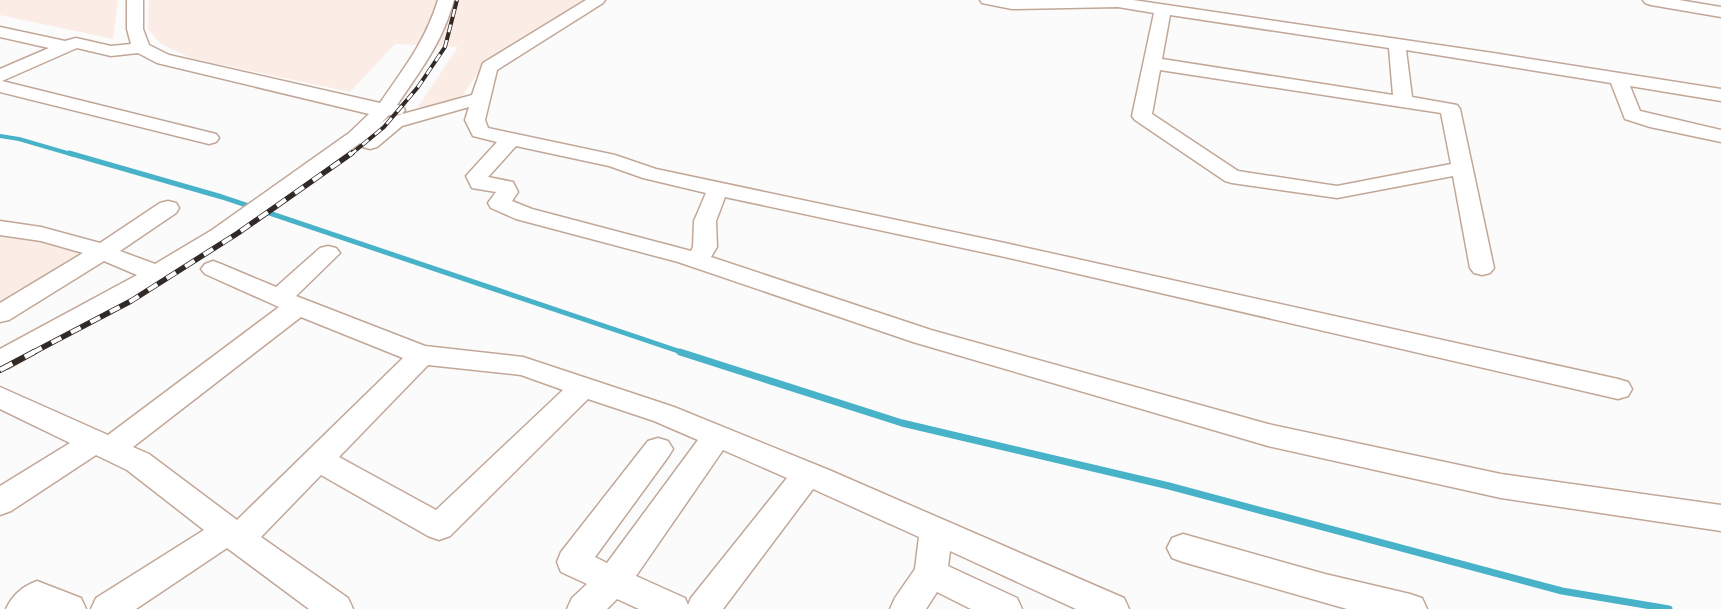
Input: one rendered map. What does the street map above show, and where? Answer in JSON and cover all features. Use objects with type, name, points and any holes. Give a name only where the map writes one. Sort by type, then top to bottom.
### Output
[{"type":"street","points":[[135,0],[135,29],[141,48]]},
{"type":"street","points":[[6,351],[156,274],[220,235],[356,137],[385,109],[430,44],[439,24],[446,0]]},
{"type":"street","points":[[597,0],[489,67],[476,120],[480,132],[615,161],[650,174],[718,190],[1005,250],[1618,389]]},
{"type":"street","points":[[988,0],[1012,4],[1104,4],[1112,1],[1161,17],[1284,44]]},
{"type":"street","points":[[1650,0],[1721,12]]},
{"type":"street","points":[[1161,17],[1398,53],[1618,78],[1721,95]]},
{"type":"street","points":[[1161,17],[1142,116],[1232,177],[1337,192],[1462,168]]},
{"type":"street","points":[[0,32],[66,47]]},
{"type":"street","points":[[0,60],[44,42]]},
{"type":"street","points":[[0,76],[76,43],[111,51],[141,48],[172,61],[370,108],[428,113]]},
{"type":"street","points":[[1380,59],[1398,53]]},
{"type":"street","points":[[1398,53],[1403,102]]},
{"type":"street","points":[[1152,63],[1450,109],[1482,268]]},
{"type":"street","points":[[1618,78],[1632,115],[1650,122],[1721,136]]},
{"type":"street","points":[[0,86],[209,138]]},
{"type":"street","points":[[0,378],[244,232],[311,187],[360,151],[395,122],[482,98]]},
{"type":"street","points":[[511,139],[477,176],[480,183],[505,187],[506,192],[499,203],[524,214],[696,261],[922,336],[1268,435],[1501,486],[1721,518]]},
{"type":"street","points":[[696,261],[705,247],[705,221],[718,190]]},
{"type":"street","points":[[0,314],[104,251],[168,208]]},
{"type":"street","points":[[0,228],[30,230],[104,251],[156,274]]},
{"type":"street","points":[[0,502],[102,445],[288,302],[328,253]]},
{"type":"street","points":[[213,269],[288,302],[422,355],[523,366],[664,414],[808,474],[1112,609]]},
{"type":"street","points":[[108,609],[234,535],[318,459],[422,355]]},
{"type":"street","points":[[318,459],[439,527],[583,387]]},
{"type":"street","points":[[0,398],[138,462],[336,609]]},
{"type":"street","points":[[584,609],[613,580],[717,436]]},
{"type":"street","points":[[658,449],[573,562],[673,609]]},
{"type":"street","points":[[703,609],[808,474]]},
{"type":"street","points":[[907,609],[931,573],[936,530]]},
{"type":"street","points":[[1183,548],[1324,589],[1410,609]]},
{"type":"street","points":[[931,573],[1005,609]]},
{"type":"street","points":[[23,609],[37,596],[69,609]]},
{"type":"shaded area","points":[[0,0],[118,0],[113,39],[0,15]]},
{"type":"shaded area","points":[[149,0],[592,0],[483,66],[450,113],[418,107],[458,47],[395,44],[350,92],[191,58],[161,44],[148,29]]},
{"type":"shaded area","points":[[0,231],[92,257],[0,313]]},
{"type":"waterway","points":[[0,136],[19,139],[74,155]]},
{"type":"waterway","points":[[69,153],[222,197],[684,353]]},
{"type":"waterway","points":[[680,352],[902,423],[1169,486],[1562,591],[1669,609]]},
{"type":"railway","points":[[350,155],[384,127],[418,87],[445,47],[457,0]]},
{"type":"railway","points":[[32,353],[131,301],[238,233],[352,153]]},
{"type":"railway","points":[[0,370],[34,352]]}]
